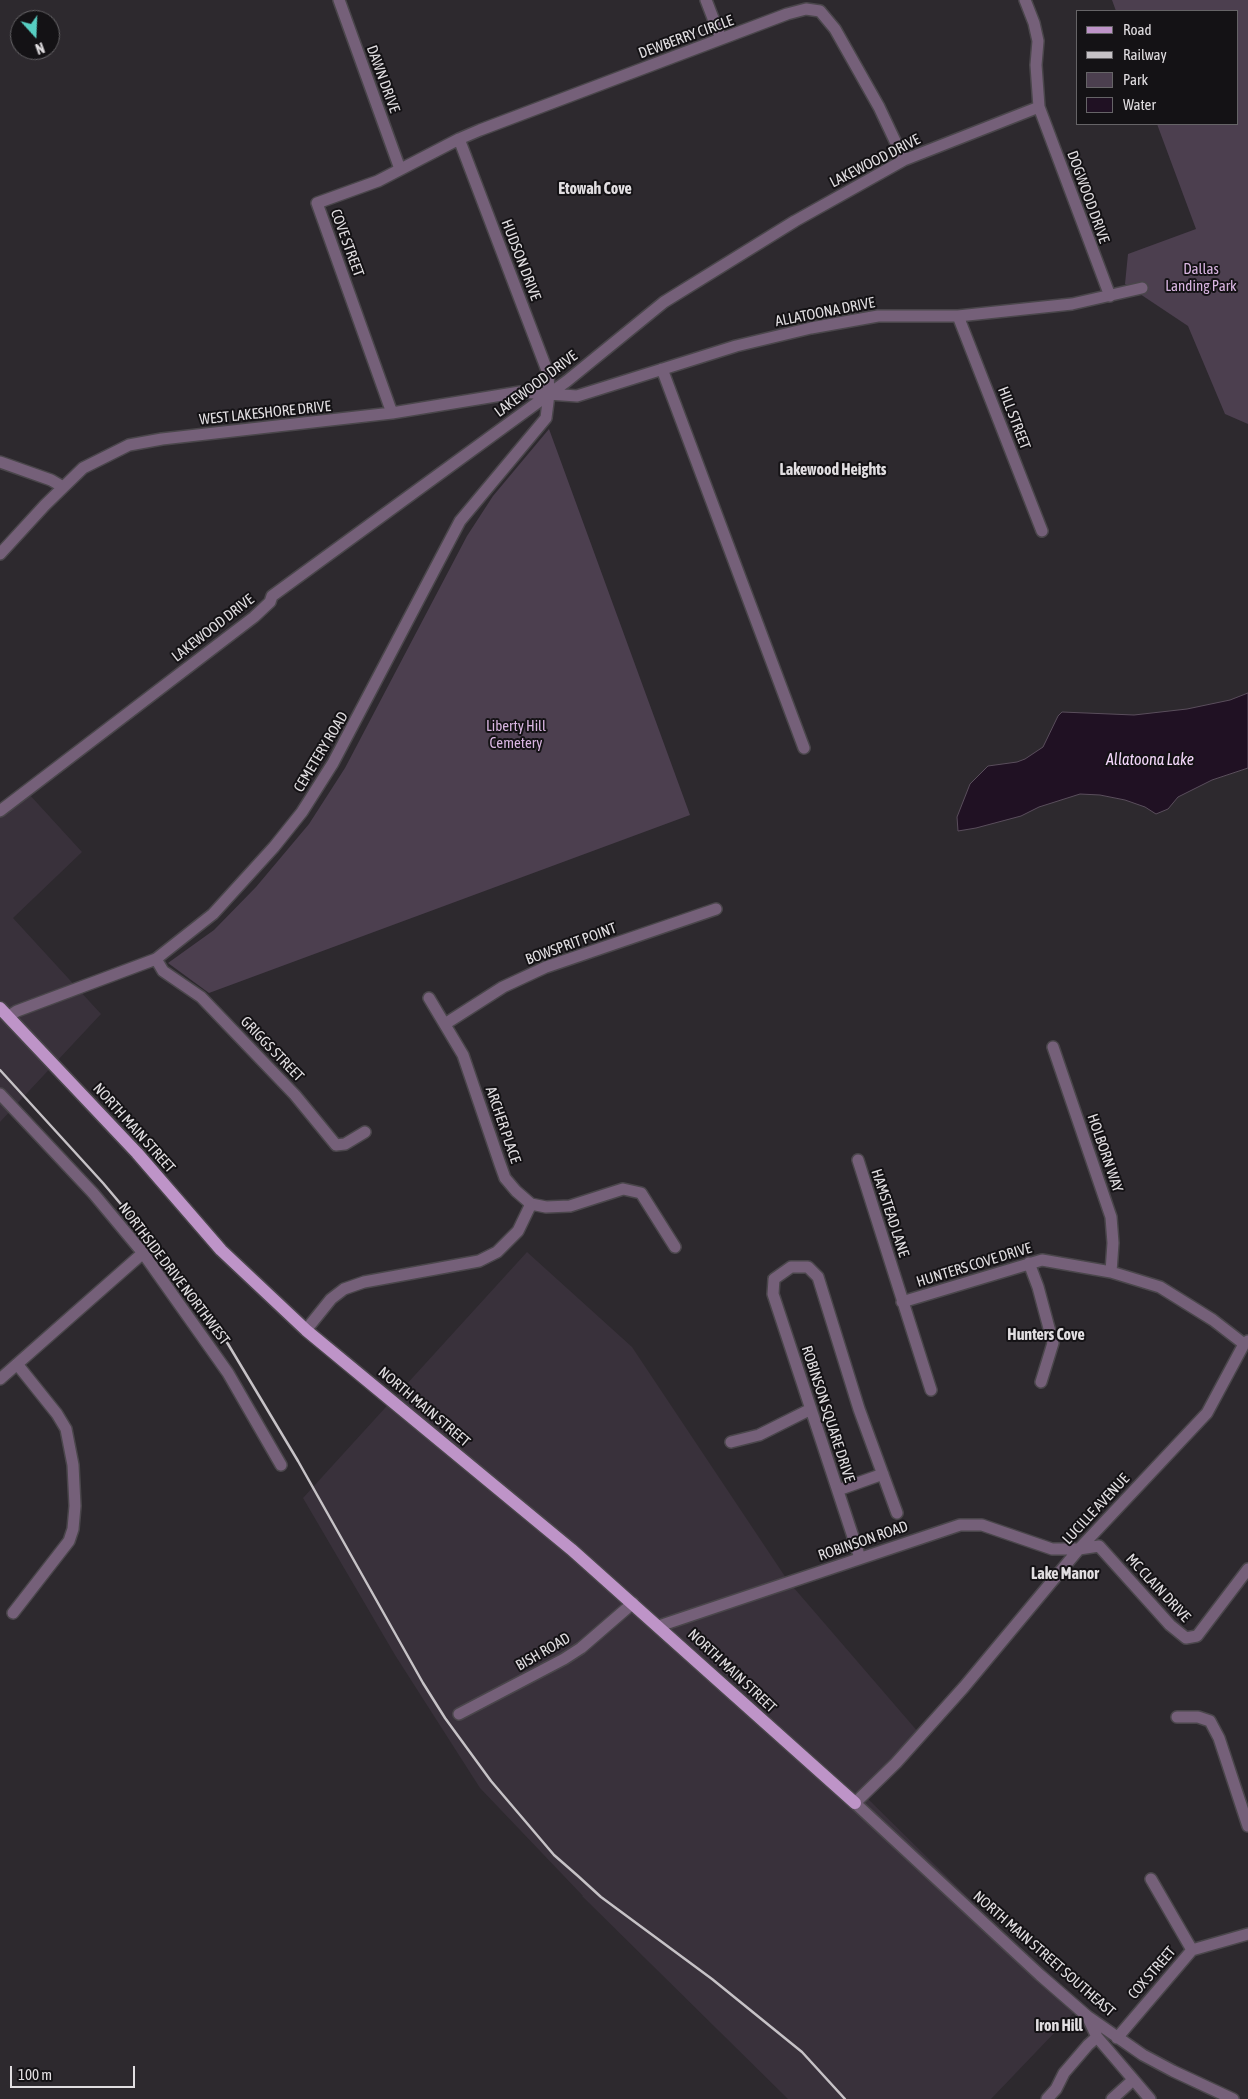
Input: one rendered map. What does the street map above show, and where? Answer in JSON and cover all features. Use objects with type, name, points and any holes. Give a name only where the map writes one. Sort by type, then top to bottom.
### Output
[{"type":"main road","name":"NORTH MAIN STREET","points":[[4,1012],[137,1154],[221,1250],[306,1330],[571,1549],[659,1626],[811,1766],[855,1803]]},
{"type":"street","name":"DAWN DRIVE","points":[[339,0],[400,169]]},
{"type":"street","points":[[706,0],[722,39]]},
{"type":"street","points":[[1025,0],[1034,23],[1038,41],[1036,65],[1039,107]]},
{"type":"street","name":"DEWBERRY CIRCLE","points":[[459,139],[787,14],[806,9],[820,11],[835,28],[879,108],[904,160]]},
{"type":"street","name":"LAKEWOOD DRIVE","points":[[0,810],[254,617],[270,602],[272,596],[311,566],[401,503],[549,394],[664,302],[788,225],[904,160],[1039,107]]},
{"type":"street","name":"DOGWOOD DRIVE","points":[[1039,107],[1110,296]]},
{"type":"street","name":"COVE STREET","points":[[392,413],[317,203],[378,181],[459,139]]},
{"type":"street","name":"HUDSON DRIVE","points":[[459,139],[548,372],[549,394]]},
{"type":"street","name":"ALLATOONA DRIVE","points":[[549,394],[576,396],[736,346],[811,328],[878,316],[958,316],[1072,304],[1142,288]]},
{"type":"street","name":"HILL STREET","points":[[958,316],[1042,531]]},
{"type":"street","points":[[662,369],[804,748]]},
{"type":"street","name":"WEST LAKESHORE DRIVE","points":[[0,554],[44,505],[83,468],[129,445],[162,439],[392,413],[520,392],[549,394]]},
{"type":"street","name":"CEMETERY ROAD","points":[[4,1012],[17,1011],[156,959],[213,914],[274,848],[302,812],[333,763],[460,521],[546,418],[549,394]]},
{"type":"street","points":[[0,462],[52,480],[63,487]]},
{"type":"street","name":"BOWSPRIT POINT","points":[[445,1024],[503,987],[546,967],[716,909]]},
{"type":"street","name":"GRIGGS STREET","points":[[156,959],[163,970],[202,997],[295,1095],[336,1145],[345,1144],[365,1132]]},
{"type":"street","name":"ARCHER PLACE","points":[[429,998],[463,1055],[505,1178],[531,1204]]},
{"type":"street","name":"HOLBORN WAY","points":[[1053,1046],[1111,1217],[1113,1243],[1111,1272]]},
{"type":"street","name":"NORTHSIDE DRIVE NORTHWEST","points":[[0,1094],[93,1193],[143,1253],[228,1373],[281,1465]]},
{"type":"street","name":"HAMSTEAD LANE","points":[[858,1160],[931,1390]]},
{"type":"street","points":[[306,1330],[331,1299],[344,1289],[364,1282],[479,1261],[497,1252],[518,1231],[531,1204],[546,1207],[570,1206],[623,1189],[641,1193],[675,1247]]},
{"type":"street","points":[[0,1379],[143,1253]]},
{"type":"street","name":"HUNTERS COVE DRIVE","points":[[902,1302],[1029,1262],[1042,1260],[1111,1272],[1160,1287],[1246,1342]]},
{"type":"street","points":[[1029,1262],[1038,1287],[1053,1343],[1041,1382]]},
{"type":"street","name":"ROBINSON SQUARE DRIVE","points":[[860,1558],[773,1294],[774,1279],[791,1267],[808,1267],[818,1277],[859,1409],[883,1474]]},
{"type":"street","name":"LUCILLE AVENUE","points":[[855,1803],[896,1763],[964,1687],[1079,1549],[1207,1413],[1246,1342]]},
{"type":"street","points":[[13,1613],[69,1541],[74,1524],[75,1506],[73,1464],[66,1429],[58,1414],[17,1364]]},
{"type":"street","points":[[731,1442],[759,1435],[811,1410]]},
{"type":"street","points":[[838,1490],[883,1474],[897,1513]]},
{"type":"street","name":"ROBINSON ROAD","points":[[659,1626],[960,1525],[982,1525],[1052,1549],[1079,1549]]},
{"type":"street","name":"MC CLAIN DRIVE","points":[[1079,1549],[1099,1546],[1170,1626],[1186,1638],[1197,1636],[1248,1569]]},
{"type":"street","name":"BISH ROAD","points":[[459,1714],[564,1659],[581,1648],[633,1603]]},
{"type":"street","points":[[1177,1717],[1198,1717],[1210,1721],[1219,1738],[1248,1826]]},
{"type":"street","name":"NORTH MAIN STREET SOUTHEAST","points":[[855,1803],[1040,1975],[1087,2016],[1117,2038],[1173,2071],[1233,2099]]},
{"type":"street","points":[[1151,1879],[1192,1950]]},
{"type":"street","name":"COX STREET","points":[[1117,2038],[1192,1950],[1248,1934]]},
{"type":"street","points":[[1087,2016],[1097,2037],[1150,2099]]},
{"type":"street","points":[[1047,2099],[1056,2089],[1064,2073],[1097,2037]]},
{"type":"street","points":[[1112,2099],[1132,2080]]},
{"type":"shaded area","points":[[28,793],[82,852],[13,918],[101,1014],[0,1122],[0,816]]},
{"type":"shaded area","points":[[527,1252],[632,1347],[788,1581],[919,1733],[864,1795],[1079,2007],[991,2099],[788,2099],[582,1896],[480,1788],[395,1655],[303,1498]]},
{"type":"green space","name":"Dallas Landing Park","points":[[1112,0],[1248,0],[1248,424],[1225,414],[1188,326],[1125,284],[1128,254],[1196,229],[1157,125],[1238,125],[1238,10],[1116,10]]},
{"type":"green space","name":"Liberty Hill Cemetery","points":[[549,429],[690,815],[209,993],[168,963],[214,930],[256,887],[309,824],[345,768],[467,536],[493,496]]},
{"type":"water","name":"Allatoona Lake","points":[[1248,693],[1248,768],[1212,780],[1178,797],[1168,809],[1156,814],[1145,807],[1125,800],[1100,795],[1080,794],[1039,807],[1021,816],[958,831],[957,817],[970,784],[988,766],[1017,762],[1043,747],[1058,716],[1062,712],[1134,715],[1187,709],[1230,700]]},
{"type":"railway","points":[[0,1070],[103,1183],[163,1254],[228,1344],[298,1461],[423,1683],[445,1718],[491,1781],[554,1855],[601,1897],[712,1979],[802,2052],[845,2099]]},
{"type":"district","name":"Etowah Cove","points":[[595,189]]},
{"type":"district","name":"Lakewood Heights","points":[[833,470]]},
{"type":"district","name":"Hunters Cove","points":[[1046,1335]]},
{"type":"district","name":"Lake Manor","points":[[1065,1574]]},
{"type":"district","name":"Iron Hill","points":[[1059,2026]]}]
